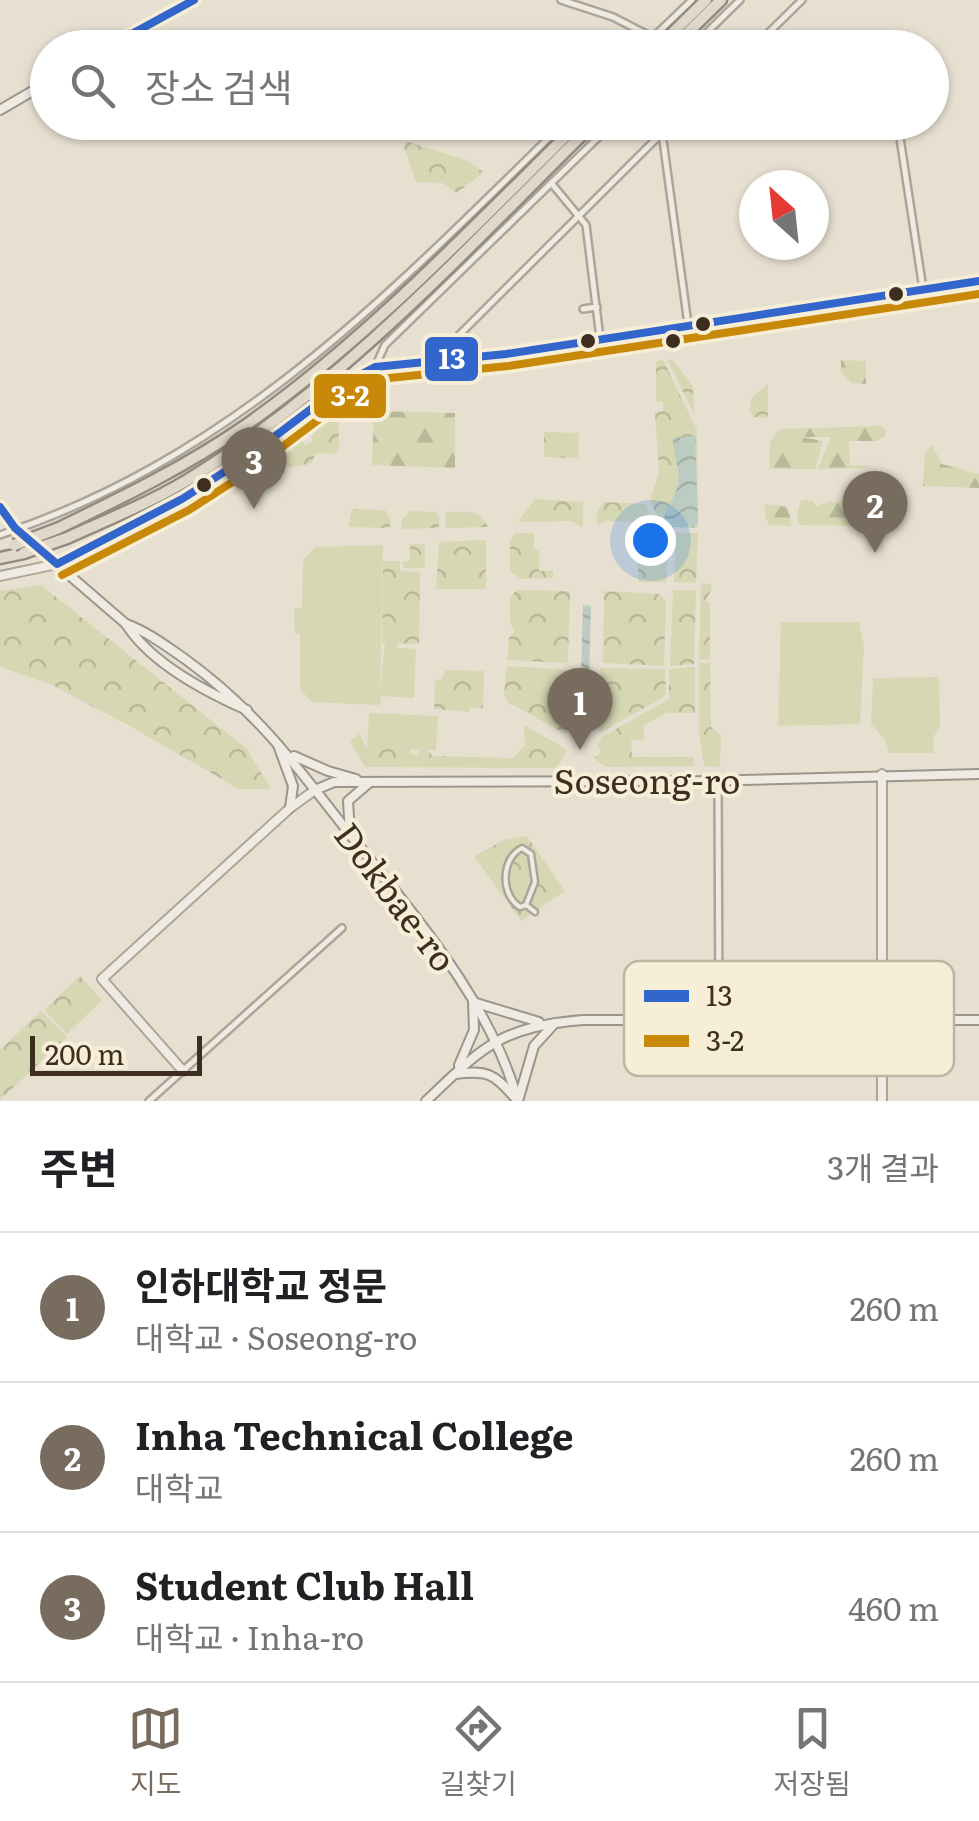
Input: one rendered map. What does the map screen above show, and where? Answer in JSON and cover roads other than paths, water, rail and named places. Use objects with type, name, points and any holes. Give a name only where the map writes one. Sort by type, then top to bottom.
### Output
[{"type":"highway","points":[[669,30],[706,0]]},
{"type":"highway","points":[[689,30],[721,0]]},
{"type":"highway","points":[[0,548],[58,528],[188,462],[286,396],[390,308],[562,140]]},
{"type":"highway","points":[[0,558],[68,538],[196,476],[266,426],[396,316],[577,140]]},
{"type":"main road","points":[[138,30],[194,0]]},
{"type":"main road","points":[[0,107],[30,93]]},
{"type":"main road","points":[[0,576],[57,564],[182,500],[246,458],[347,382],[375,367],[505,354],[979,281]]},
{"type":"main road","name":"Dokbae-ro","points":[[0,506],[17,530],[126,624],[159,641],[216,682],[288,754],[441,952],[496,1042],[518,1101]]},
{"type":"main road","points":[[276,741],[292,786],[290,808]]},
{"type":"main road","points":[[288,754],[333,773],[370,782]]},
{"type":"main road","points":[[882,774],[884,961]]},
{"type":"main road","name":"Soseong-ro","points":[[316,790],[334,782],[979,774]]},
{"type":"main road","points":[[350,834],[348,800],[370,782]]},
{"type":"main road","points":[[183,1070],[102,979],[290,808],[316,790]]},
{"type":"main road","points":[[455,1074],[474,1030],[473,1002],[543,1024]]},
{"type":"main road","points":[[954,1020],[979,1020]]},
{"type":"main road","points":[[426,1101],[512,1032],[555,1022],[624,1021]]},
{"type":"main road","points":[[455,1074],[481,1071],[493,1076],[518,1101],[534,1046],[555,1022]]},
{"type":"main road","points":[[882,1101],[883,1076]]},
{"type":"street","points":[[561,0],[614,17],[636,30]]},
{"type":"street","points":[[665,30],[692,0]]},
{"type":"street","points":[[709,30],[740,0]]},
{"type":"street","points":[[771,30],[802,0]]},
{"type":"street","points":[[0,536],[48,520],[123,485],[254,405],[382,300],[546,140]]},
{"type":"street","points":[[375,367],[385,345],[596,140]]},
{"type":"street","points":[[432,362],[655,140]]},
{"type":"street","points":[[663,140],[688,324]]},
{"type":"street","points":[[900,140],[922,289]]},
{"type":"street","points":[[552,184],[586,225],[600,338]]},
{"type":"street","points":[[583,309],[596,307]]},
{"type":"street","points":[[718,780],[720,961]]},
{"type":"street","points":[[522,848],[531,854],[535,882],[526,905],[520,907],[511,902],[506,870],[517,849],[522,848]]},
{"type":"street","points":[[531,854],[537,850]]},
{"type":"street","points":[[526,905],[534,912]]},
{"type":"street","points":[[149,1101],[342,928]]},
{"type":"water","points":[[695,436],[698,522],[694,527],[670,527],[664,519],[678,482],[673,438]]},
{"type":"water","points":[[583,605],[591,606],[588,716],[580,715]]},
{"type":"place","name":"Student Club Hall","points":[[254,509]]},
{"type":"place","name":"Inha Technical College","points":[[875,553]]},
{"type":"place","name":"인하대학교 정문","points":[[580,750]]}]
